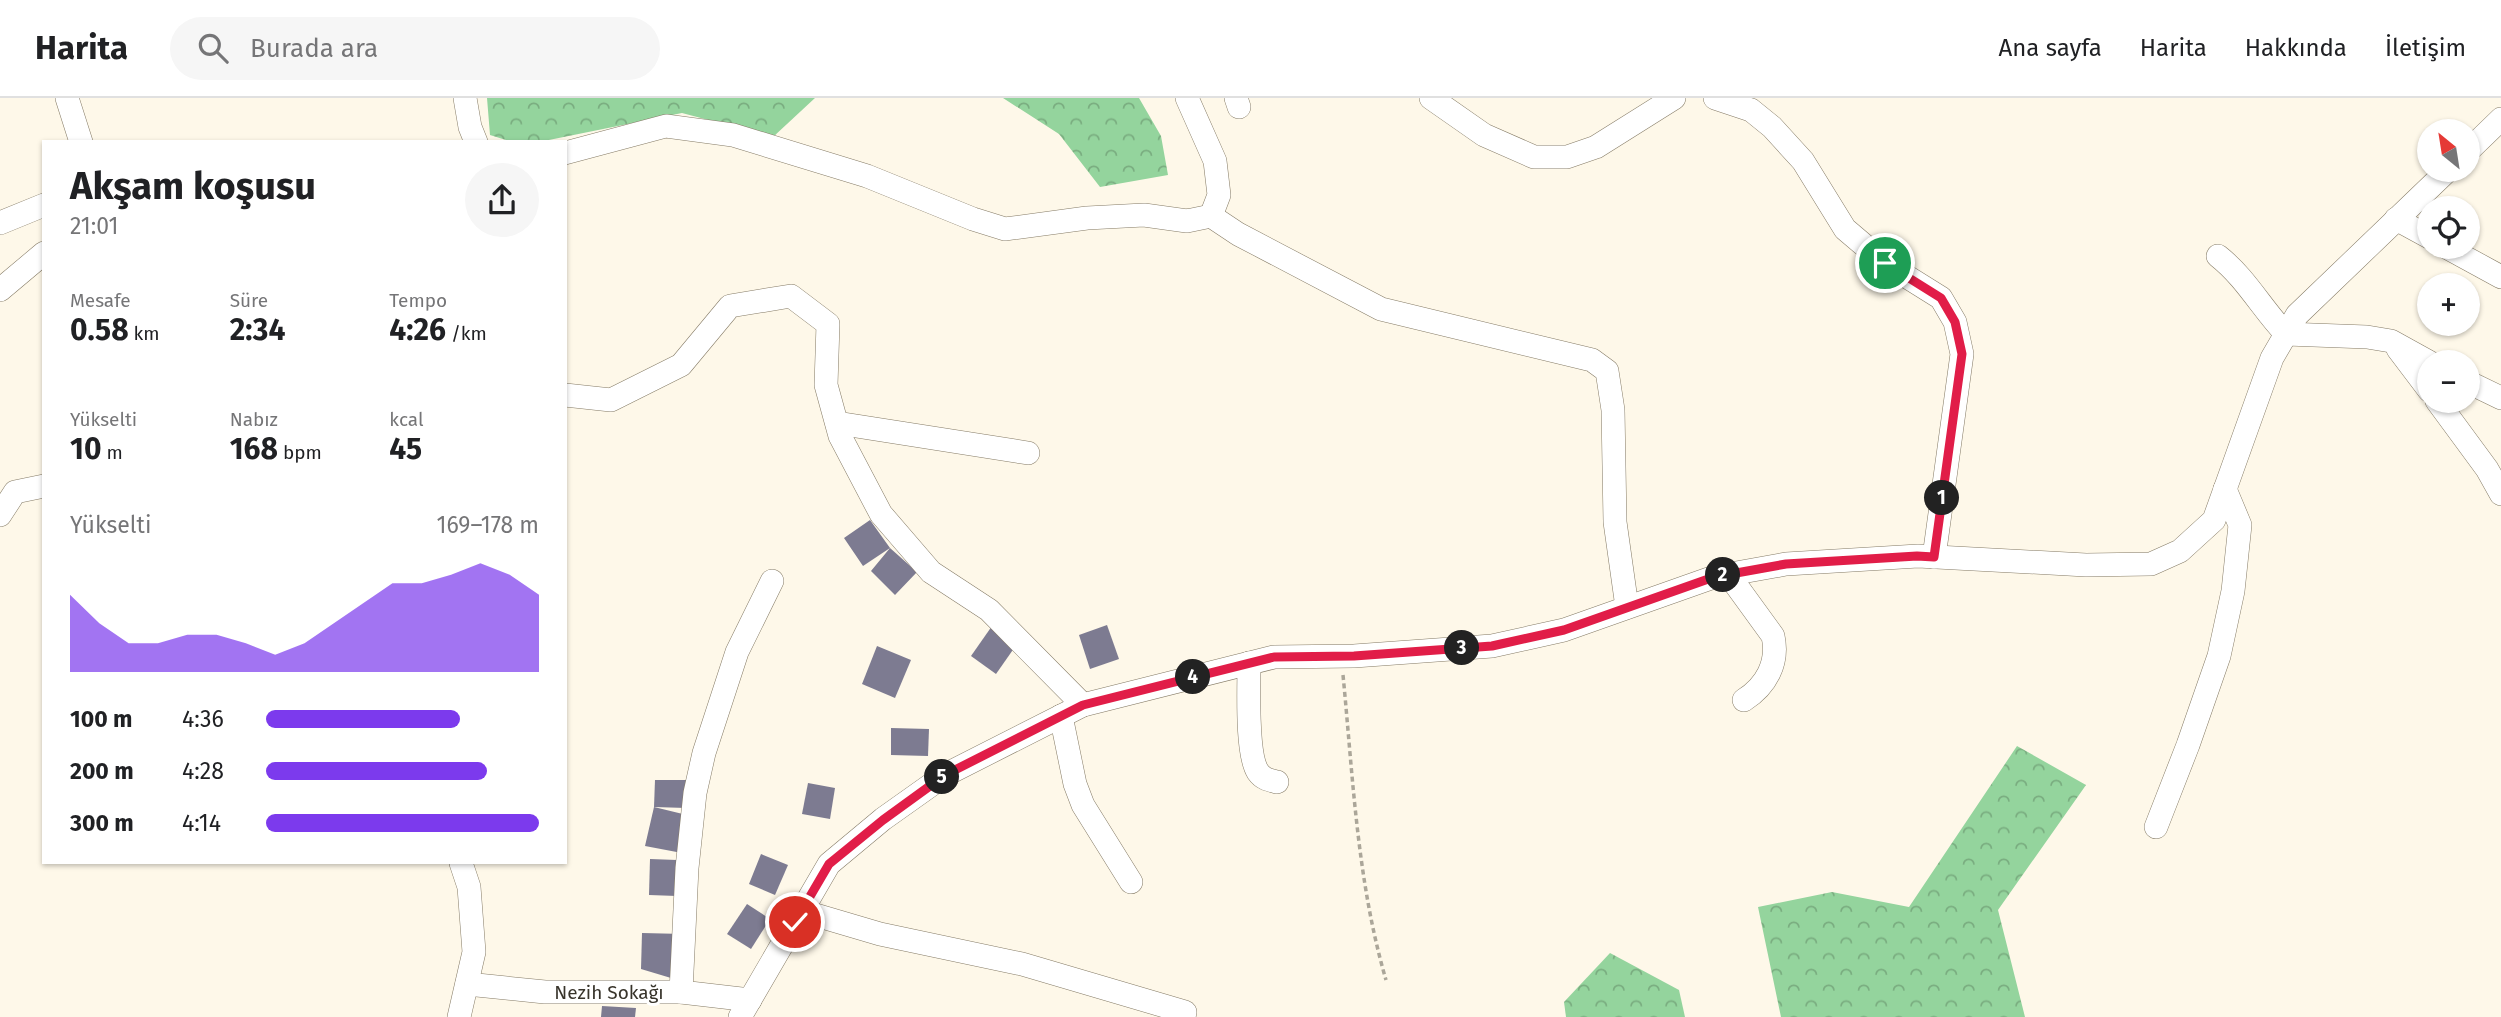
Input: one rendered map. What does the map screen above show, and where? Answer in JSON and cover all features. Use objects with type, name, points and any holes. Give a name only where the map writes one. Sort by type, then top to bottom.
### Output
[{"type":"street","points":[[67,98],[80,140]]},
{"type":"street","points":[[465,98],[475,140]]},
{"type":"street","points":[[1187,98],[1215,161],[1219,195],[1211,216]]},
{"type":"street","points":[[1432,98],[1484,135],[1534,158],[1567,158],[1596,148],[1674,98]]},
{"type":"street","points":[[1715,98],[1751,110],[1772,127],[1803,161],[1845,229],[1885,263],[1941,298],[1955,322],[1962,354],[1934,557]]},
{"type":"street","points":[[2480,139],[2501,119]]},
{"type":"street","points":[[567,152],[666,126],[733,135],[867,176],[973,219],[1005,229],[1087,218],[1144,215],[1187,221],[1211,216],[1238,234],[1381,309],[1592,360],[1607,371],[1613,410],[1615,522],[1626,607]]},
{"type":"street","points":[[745,1008],[829,864],[945,775],[1083,705],[1274,657],[1341,656],[1492,646],[1564,630],[1714,577],[1786,564],[1917,556],[2086,565],[2151,564],[2180,551],[2214,520],[2272,358],[2297,314],[2435,182]]},
{"type":"street","points":[[0,223],[42,206]]},
{"type":"street","points":[[2396,219],[2417,230]]},
{"type":"street","points":[[0,290],[42,255]]},
{"type":"street","points":[[2218,256],[2236,270],[2268,316],[2286,334],[2367,337],[2391,341],[2417,355]]},
{"type":"street","points":[[2467,259],[2501,278]]},
{"type":"street","points":[[567,395],[611,400],[681,365],[730,306],[791,296],[828,324],[826,385],[840,436],[881,514],[931,572],[989,610],[1083,705]]},
{"type":"street","points":[[2391,341],[2417,375]]},
{"type":"street","points":[[2480,388],[2501,398]]},
{"type":"street","points":[[2446,413],[2487,469],[2501,494]]},
{"type":"street","points":[[837,423],[1028,453]]},
{"type":"street","points":[[0,515],[15,492],[42,486]]},
{"type":"street","points":[[2156,827],[2219,656],[2233,591],[2240,524],[2225,489]]},
{"type":"street","points":[[1728,574],[1773,636],[1775,647],[1773,667],[1754,693],[1744,700]]},
{"type":"street","points":[[681,992],[687,868],[695,793],[704,753],[737,652],[772,581]]},
{"type":"street","points":[[1249,663],[1252,756],[1258,771],[1266,779],[1277,782]]},
{"type":"street","points":[[1060,716],[1075,784],[1083,805],[1131,882]]},
{"type":"street","points":[[459,1017],[474,952],[469,887],[461,864]]},
{"type":"street","points":[[802,911],[880,934],[1022,964],[1185,1012],[1184,1017]]},
{"type":"street","name":"Nezih Sokağı","points":[[467,984],[545,992],[681,992],[745,1008]]},
{"type":"path","points":[[1341,656],[1362,865],[1374,939],[1386,980]]},
{"type":"green space","points":[[487,98],[815,98],[773,137],[682,113],[549,140],[506,140],[490,135]]},
{"type":"green space","points":[[1003,98],[1139,98],[1161,136],[1168,175],[1100,187],[1059,134]]},
{"type":"green space","points":[[2017,746],[2086,785],[1998,910],[2025,1017],[1781,1017],[1758,907],[1832,892],[1909,907]]},
{"type":"green space","points":[[1610,953],[1679,990],[1685,1017],[1566,1017],[1564,1002]]},
{"type":"building","points":[[870,520],[890,548],[863,566],[844,538]]},
{"type":"building","points":[[890,548],[917,572],[895,595],[871,571]]},
{"type":"building","points":[[1107,625],[1119,659],[1090,669],[1079,635]]},
{"type":"building","points":[[992,626],[1017,644],[996,674],[971,656]]},
{"type":"building","points":[[877,646],[911,660],[895,698],[862,684]]},
{"type":"building","points":[[891,728],[929,729],[928,756],[891,755]]},
{"type":"building","points":[[655,780],[686,780],[686,808],[654,807]]},
{"type":"building","points":[[808,783],[835,788],[830,819],[802,814]]},
{"type":"building","points":[[654,807],[691,816],[682,853],[645,846]]},
{"type":"building","points":[[761,854],[788,865],[775,895],[749,884]]},
{"type":"building","points":[[650,859],[677,860],[677,896],[649,895]]},
{"type":"building","points":[[747,904],[770,919],[751,949],[727,934]]},
{"type":"building","points":[[642,933],[684,934],[671,978],[641,969]]},
{"type":"building","points":[[602,1006],[636,1008],[635,1017],[601,1017]]},
{"type":"route","points":[[795,922],[829,864],[883,820],[945,775],[1083,705],[1274,657],[1354,656],[1492,646],[1564,630],[1728,574],[1786,564],[1934,557],[1962,354],[1955,322],[1941,298],[1885,263]]}]
